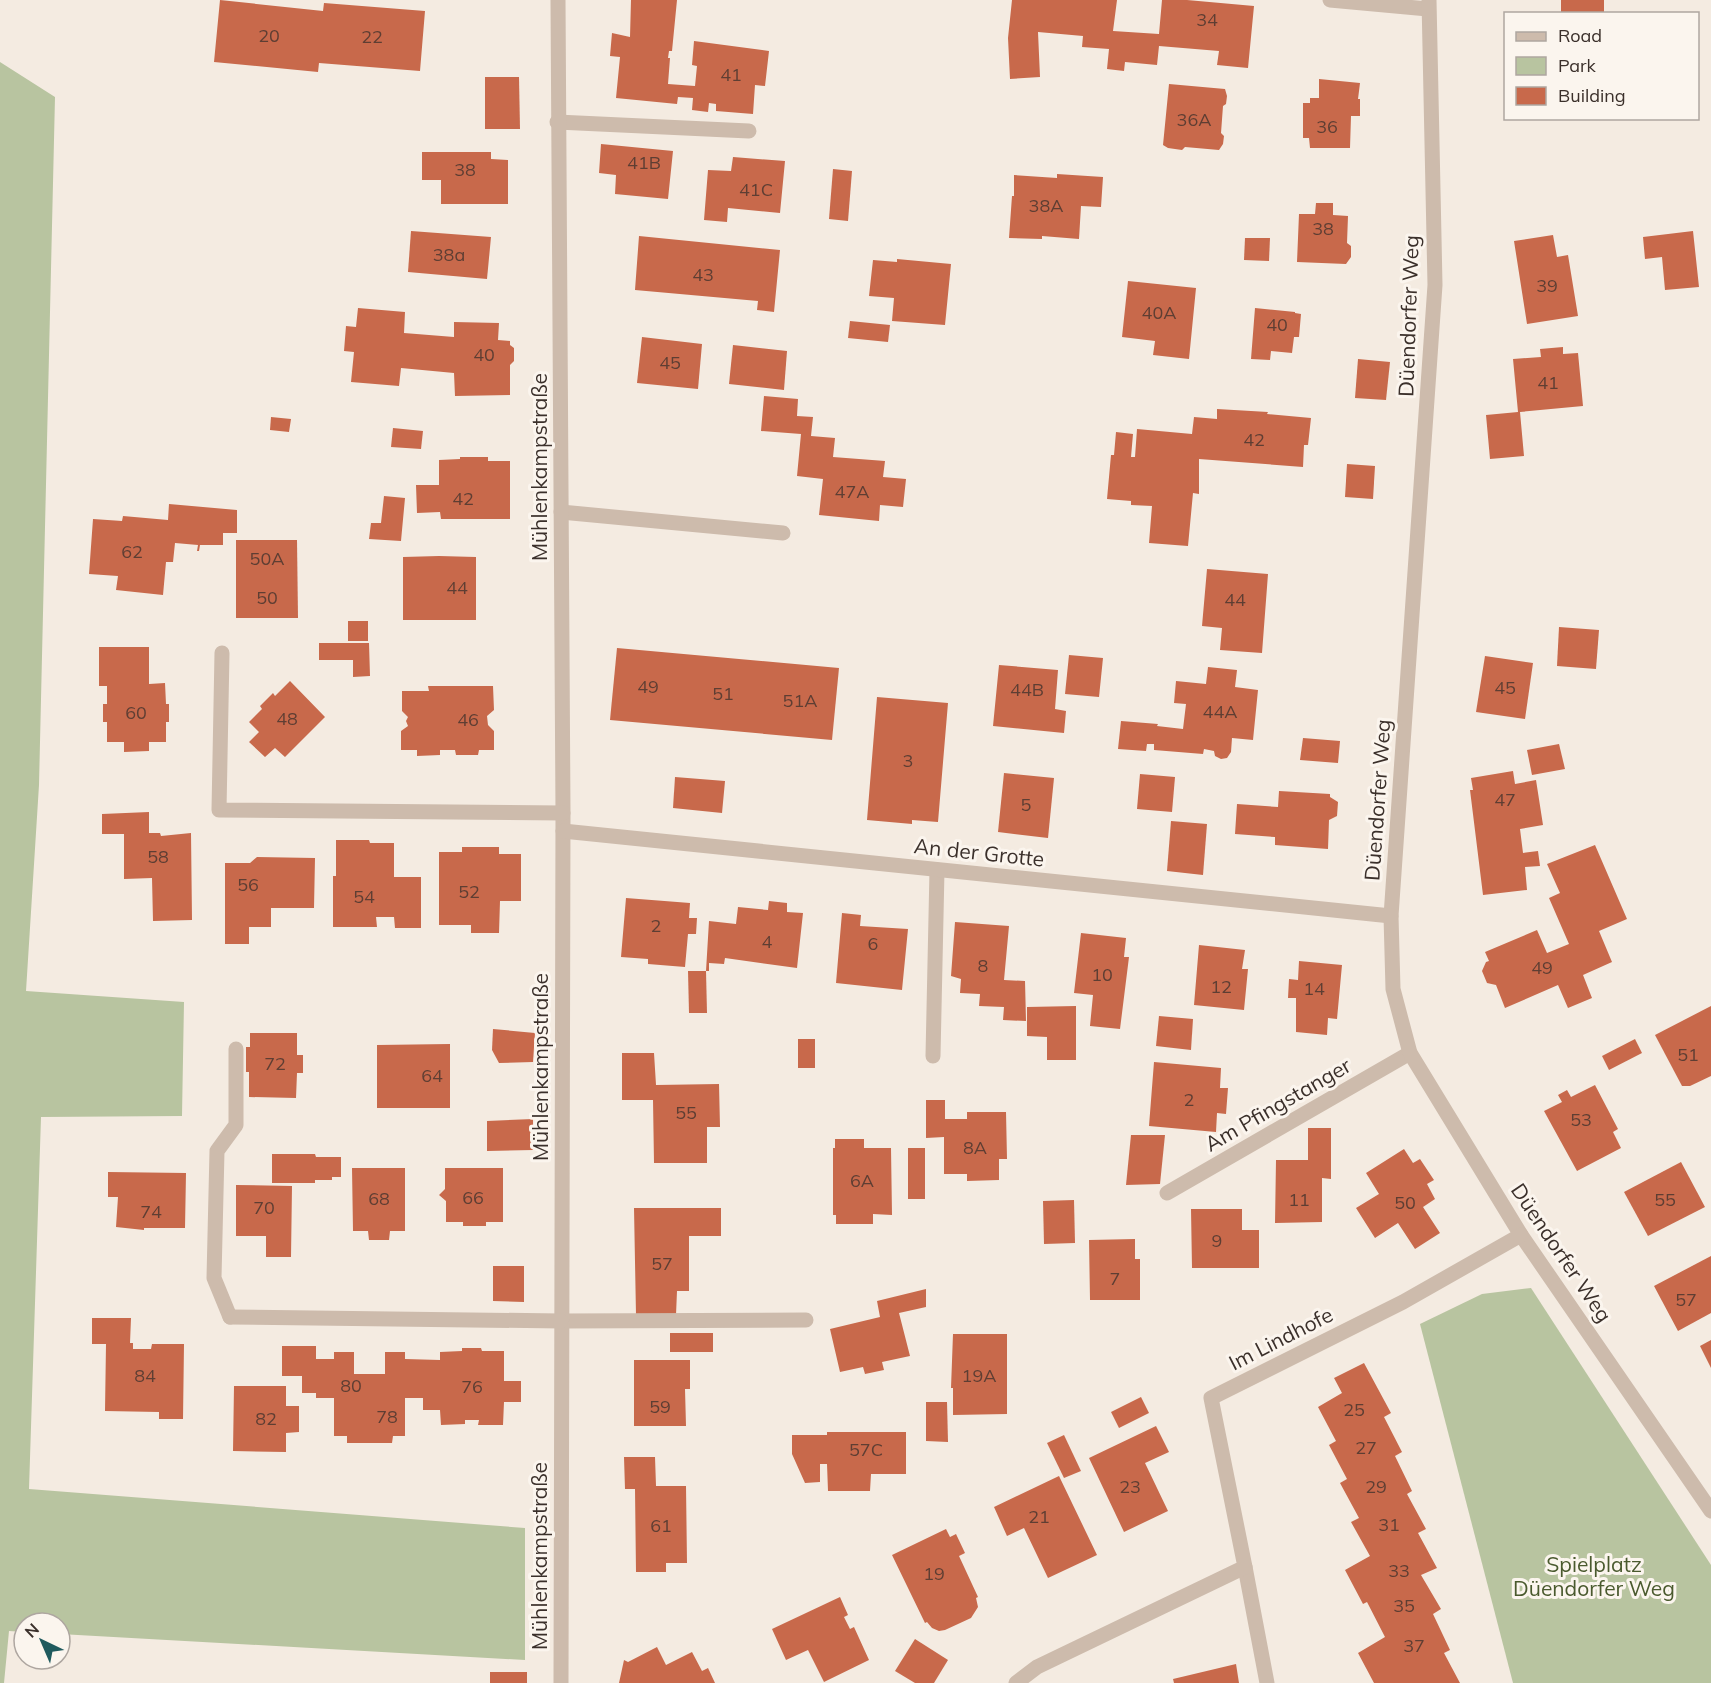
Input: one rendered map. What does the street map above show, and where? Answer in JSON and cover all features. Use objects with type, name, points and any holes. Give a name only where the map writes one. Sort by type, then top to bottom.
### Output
[{"type":"street","name":"Mühlenkampstraße","points":[[558,0],[563,813],[561,1683]]},
{"type":"street","points":[[1330,0],[1428,5]]},
{"type":"street","name":"Düendorfer Weg","points":[[1428,5],[1435,285],[1391,916],[1393,988],[1410,1053],[1521,1235],[1711,1511]]},
{"type":"street","points":[[557,122],[749,131]]},
{"type":"street","points":[[561,512],[783,533]]},
{"type":"street","points":[[222,653],[219,810],[563,813]]},
{"type":"street","name":"An der Grotte","points":[[563,831],[1391,916]]},
{"type":"street","points":[[933,1056],[937,870]]},
{"type":"street","points":[[236,1048],[236,1125],[217,1151],[214,1266],[214,1278],[230,1317],[561,1321],[806,1320]]},
{"type":"street","name":"Am Pfingstanger","points":[[1167,1193],[1410,1053]]},
{"type":"street","name":"Im Lindhofe","points":[[1268,1683],[1211,1398],[1403,1302],[1521,1235]]},
{"type":"street","points":[[1016,1683],[1037,1667],[1245,1568]]},
{"type":"green space","points":[[0,62],[55,97],[39,785],[26,991],[184,1002],[182,1116],[41,1117],[29,1489],[525,1528],[525,1660],[72,1635],[72,1611],[12,1611],[12,1631],[9,1631],[4,1683],[0,1683]]},
{"type":"green space","name":"Spielplatz Düendorfer Weg","points":[[1531,1288],[1711,1565],[1711,1683],[1513,1683],[1420,1324],[1482,1294]]},
{"type":"building","points":[[220,0],[323,11],[324,3],[425,11],[420,71],[319,63],[318,72],[214,62]]},
{"type":"building","points":[[631,0],[677,0],[672,51],[669,51],[668,58],[670,58],[668,84],[695,86],[697,66],[692,65],[694,41],[769,51],[765,86],[755,85],[753,114],[716,111],[716,104],[709,103],[708,112],[692,110],[693,98],[678,97],[677,104],[616,98],[620,57],[610,56],[612,33],[630,37]]},
{"type":"building","points":[[1012,0],[1117,0],[1113,31],[1159,34],[1162,0],[1254,6],[1248,68],[1217,65],[1219,51],[1159,46],[1157,65],[1125,62],[1124,71],[1107,69],[1109,49],[1082,47],[1083,36],[1038,32],[1040,77],[1010,79],[1008,38]]},
{"type":"building","points":[[1561,0],[1604,0],[1604,12],[1561,12]]},
{"type":"building","points":[[485,77],[519,77],[520,129],[485,129]]},
{"type":"building","points":[[1319,79],[1360,83],[1358,99],[1360,99],[1360,116],[1351,116],[1350,148],[1310,148],[1309,138],[1303,138],[1303,103],[1310,103],[1310,98],[1319,98]]},
{"type":"building","points":[[1169,84],[1225,89],[1227,96],[1226,104],[1223,106],[1221,133],[1224,136],[1219,150],[1185,147],[1182,150],[1163,145]]},
{"type":"building","points":[[601,144],[673,151],[668,199],[615,194],[616,175],[599,173]]},
{"type":"building","points":[[422,152],[491,152],[491,159],[508,160],[508,204],[441,204],[441,180],[422,180]]},
{"type":"building","points":[[733,157],[785,161],[780,213],[728,208],[727,222],[704,220],[708,170],[731,171]]},
{"type":"building","points":[[833,169],[852,171],[848,221],[829,219]]},
{"type":"building","points":[[1057,174],[1103,177],[1101,207],[1081,206],[1079,239],[1042,236],[1042,239],[1009,238],[1014,175],[1057,178]]},
{"type":"building","points":[[1316,203],[1333,203],[1333,215],[1348,216],[1347,243],[1351,246],[1351,257],[1346,264],[1297,262],[1299,214],[1315,214]]},
{"type":"building","points":[[411,231],[491,237],[487,279],[408,272]]},
{"type":"building","points":[[1693,231],[1699,287],[1665,290],[1662,257],[1645,259],[1643,237]]},
{"type":"building","points":[[1553,235],[1557,257],[1568,255],[1578,316],[1527,324],[1514,241]]},
{"type":"building","points":[[639,236],[780,250],[774,312],[757,310],[758,301],[635,290]]},
{"type":"building","points":[[1245,238],[1270,238],[1269,261],[1244,260]]},
{"type":"building","points":[[897,259],[951,264],[945,325],[892,321],[894,298],[869,296],[873,260],[897,262]]},
{"type":"building","points":[[1128,281],[1196,288],[1189,359],[1153,355],[1155,341],[1122,337]]},
{"type":"building","points":[[358,308],[405,312],[404,333],[454,337],[454,322],[499,323],[498,340],[510,341],[510,345],[514,348],[514,361],[510,365],[510,395],[455,396],[454,373],[401,368],[399,386],[351,382],[354,352],[344,351],[346,326],[356,327]]},
{"type":"building","points":[[1255,308],[1301,314],[1299,337],[1294,337],[1292,353],[1271,351],[1270,360],[1251,359]]},
{"type":"building","points":[[850,321],[890,325],[888,342],[848,338]]},
{"type":"building","points":[[642,337],[702,344],[698,389],[637,383]]},
{"type":"building","points":[[733,345],[787,351],[784,390],[729,384]]},
{"type":"building","points":[[1563,347],[1563,354],[1578,353],[1583,406],[1520,412],[1524,456],[1490,459],[1486,415],[1518,412],[1513,359],[1541,357],[1540,349]]},
{"type":"building","points":[[1358,359],[1390,362],[1386,400],[1355,398]]},
{"type":"building","points":[[764,396],[798,399],[797,416],[813,417],[811,436],[835,438],[833,457],[885,461],[883,477],[906,479],[903,507],[880,505],[879,521],[819,515],[823,479],[797,476],[801,434],[761,431]]},
{"type":"building","points":[[1217,409],[1268,412],[1267,414],[1311,418],[1308,445],[1304,445],[1303,467],[1199,459],[1199,494],[1193,493],[1188,546],[1149,543],[1152,506],[1131,505],[1131,501],[1107,499],[1111,455],[1114,455],[1116,432],[1133,434],[1131,457],[1135,457],[1137,429],[1192,434],[1194,417],[1217,419]]},
{"type":"building","points":[[271,417],[291,419],[289,432],[270,430]]},
{"type":"building","points":[[393,428],[423,431],[421,449],[391,447]]},
{"type":"building","points":[[460,457],[488,457],[488,461],[510,461],[510,519],[441,519],[440,512],[417,513],[416,485],[439,485],[439,460],[460,459]]},
{"type":"building","points":[[1347,464],[1375,466],[1373,499],[1345,497]]},
{"type":"building","points":[[384,496],[405,498],[401,541],[369,539],[371,523],[381,523]]},
{"type":"building","points":[[169,504],[237,510],[237,533],[223,533],[223,545],[200,545],[199,551],[197,551],[198,545],[175,543],[173,562],[166,562],[163,595],[116,590],[118,576],[89,574],[93,519],[122,521],[123,516],[168,520]]},
{"type":"building","points":[[236,540],[297,540],[298,618],[236,618]]},
{"type":"building","points":[[403,557],[476,557],[476,620],[403,620]]},
{"type":"building","points":[[1207,569],[1268,574],[1262,653],[1220,650],[1222,628],[1202,626]]},
{"type":"building","points":[[348,621],[368,621],[368,641],[348,641]]},
{"type":"building","points":[[1559,627],[1599,630],[1596,669],[1557,666]]},
{"type":"building","points":[[319,643],[369,643],[370,676],[353,677],[353,660],[319,660]]},
{"type":"building","points":[[99,647],[149,647],[149,684],[165,683],[166,704],[169,704],[166,742],[149,742],[149,751],[124,752],[124,742],[107,742],[107,722],[103,722],[103,704],[107,704],[107,686],[99,686]]},
{"type":"building","points":[[617,648],[839,668],[832,740],[610,720]]},
{"type":"building","points":[[1069,655],[1103,658],[1099,697],[1065,694]]},
{"type":"building","points":[[1485,656],[1533,663],[1525,719],[1476,712]]},
{"type":"building","points":[[999,665],[1058,670],[1055,709],[1066,711],[1064,733],[993,726]]},
{"type":"building","points":[[1208,667],[1237,670],[1235,687],[1258,690],[1253,740],[1232,738],[1231,752],[1227,758],[1221,759],[1215,756],[1214,751],[1204,749],[1203,754],[1154,750],[1154,744],[1147,744],[1146,751],[1118,749],[1121,721],[1183,729],[1186,704],[1174,703],[1176,681],[1206,684]]},
{"type":"building","points":[[290,681],[325,717],[285,757],[275,748],[265,757],[249,742],[259,732],[249,722],[273,693],[275,696]]},
{"type":"building","points":[[428,686],[493,686],[494,710],[487,716],[488,725],[494,731],[494,750],[479,750],[478,755],[456,755],[455,750],[440,750],[440,755],[417,756],[417,750],[401,750],[401,731],[408,726],[406,721],[408,717],[402,711],[402,691],[429,691]]},
{"type":"building","points":[[877,697],[948,703],[938,822],[912,820],[912,824],[867,820]]},
{"type":"building","points":[[1303,738],[1340,741],[1338,763],[1300,760]]},
{"type":"building","points":[[1559,744],[1565,769],[1532,775],[1527,750]]},
{"type":"building","points":[[1513,771],[1515,784],[1536,780],[1543,825],[1520,829],[1523,853],[1538,851],[1540,866],[1525,867],[1527,890],[1483,895],[1470,790],[1473,790],[1471,778]]},
{"type":"building","points":[[1004,773],[1054,778],[1048,838],[998,832]]},
{"type":"building","points":[[1140,774],[1175,777],[1172,812],[1137,809]]},
{"type":"building","points":[[675,777],[725,781],[722,813],[673,808]]},
{"type":"building","points":[[1279,791],[1330,794],[1330,797],[1338,802],[1337,816],[1329,820],[1328,849],[1275,845],[1275,837],[1235,834],[1237,804],[1278,807]]},
{"type":"building","points":[[149,812],[149,833],[160,833],[161,836],[191,833],[192,920],[153,921],[152,878],[124,879],[124,834],[102,834],[102,814]]},
{"type":"building","points":[[1171,821],[1207,824],[1203,875],[1167,871]]},
{"type":"building","points":[[336,840],[394,843],[394,877],[421,877],[421,928],[395,928],[394,917],[376,917],[377,927],[333,927]]},
{"type":"building","points":[[1595,845],[1627,919],[1599,931],[1612,962],[1583,975],[1592,998],[1568,1008],[1558,985],[1505,1008],[1496,985],[1487,983],[1482,971],[1486,962],[1489,961],[1485,952],[1537,930],[1547,953],[1569,944],[1549,898],[1560,893],[1547,864]]},
{"type":"building","points":[[462,847],[499,847],[499,854],[521,854],[521,901],[500,901],[499,933],[471,933],[471,925],[439,925],[439,852],[462,852]]},
{"type":"building","points":[[257,857],[315,858],[314,908],[271,908],[271,927],[249,927],[249,944],[225,944],[225,863],[250,863]]},
{"type":"building","points":[[626,898],[690,903],[689,918],[697,918],[696,934],[688,934],[685,967],[648,964],[648,959],[621,957]]},
{"type":"building","points":[[769,901],[787,903],[787,912],[803,913],[797,968],[725,958],[724,964],[709,963],[709,971],[706,971],[709,921],[736,924],[738,907],[768,910]]},
{"type":"building","points":[[842,913],[861,915],[860,926],[908,929],[902,990],[836,983]]},
{"type":"building","points":[[955,922],[1009,926],[1004,980],[1025,981],[1026,1021],[1003,1020],[1004,1007],[979,1006],[980,994],[960,993],[961,979],[951,976]]},
{"type":"building","points":[[1081,933],[1126,938],[1124,957],[1129,957],[1120,1029],[1090,1026],[1093,995],[1074,993]]},
{"type":"building","points":[[1199,945],[1245,950],[1242,969],[1248,969],[1244,1010],[1194,1005]]},
{"type":"building","points":[[1299,961],[1342,965],[1337,1019],[1328,1018],[1327,1035],[1296,1032],[1296,998],[1288,998],[1289,979],[1298,980]]},
{"type":"building","points":[[688,971],[706,971],[707,1013],[689,1013]]},
{"type":"building","points":[[1076,1006],[1076,1060],[1047,1060],[1047,1037],[1027,1036],[1027,1007]]},
{"type":"building","points":[[1711,1006],[1711,1076],[1690,1086],[1682,1086],[1655,1035]]},
{"type":"building","points":[[1159,1016],[1193,1019],[1191,1050],[1156,1046]]},
{"type":"building","points":[[493,1029],[535,1033],[533,1062],[499,1063],[492,1050]]},
{"type":"building","points":[[250,1033],[297,1033],[297,1055],[303,1055],[303,1073],[297,1073],[296,1098],[249,1097],[246,1047],[250,1047]]},
{"type":"building","points":[[798,1039],[815,1039],[815,1068],[798,1068]]},
{"type":"building","points":[[1635,1039],[1642,1053],[1609,1070],[1602,1056]]},
{"type":"building","points":[[450,1044],[450,1108],[377,1108],[377,1045]]},
{"type":"building","points":[[622,1053],[654,1053],[656,1085],[719,1084],[720,1127],[707,1127],[707,1163],[654,1163],[653,1100],[622,1100]]},
{"type":"building","points":[[1154,1062],[1221,1068],[1220,1088],[1228,1088],[1226,1114],[1217,1113],[1216,1132],[1149,1126]]},
{"type":"building","points":[[1595,1085],[1618,1129],[1613,1132],[1621,1148],[1577,1171],[1544,1111],[1562,1102],[1558,1095],[1567,1090],[1571,1097]]},
{"type":"building","points":[[926,1100],[945,1100],[945,1119],[967,1119],[967,1112],[1006,1112],[1007,1159],[999,1159],[999,1180],[967,1181],[967,1174],[944,1174],[944,1137],[926,1138]]},
{"type":"building","points":[[533,1119],[533,1150],[487,1151],[487,1121]]},
{"type":"building","points":[[1308,1128],[1331,1128],[1331,1179],[1322,1178],[1322,1222],[1275,1223],[1276,1160],[1308,1160]]},
{"type":"building","points":[[1131,1135],[1165,1135],[1160,1184],[1126,1185]]},
{"type":"building","points":[[835,1139],[864,1139],[864,1148],[891,1148],[892,1215],[873,1214],[873,1224],[836,1224],[836,1215],[833,1215]]},
{"type":"building","points":[[908,1148],[925,1148],[925,1199],[908,1199]]},
{"type":"building","points":[[1404,1149],[1413,1163],[1420,1159],[1434,1180],[1427,1184],[1435,1199],[1423,1207],[1440,1233],[1415,1249],[1398,1223],[1375,1238],[1356,1208],[1379,1194],[1366,1173]]},
{"type":"building","points":[[272,1154],[315,1154],[316,1157],[341,1157],[341,1177],[332,1177],[332,1180],[315,1180],[315,1183],[272,1183]]},
{"type":"building","points":[[1681,1162],[1705,1207],[1648,1236],[1624,1192]]},
{"type":"building","points":[[352,1168],[405,1168],[405,1231],[390,1231],[389,1240],[369,1240],[368,1231],[353,1231]]},
{"type":"building","points":[[445,1168],[503,1168],[503,1222],[486,1222],[486,1226],[463,1226],[463,1222],[446,1222],[446,1201],[439,1195],[445,1189]]},
{"type":"building","points":[[108,1172],[186,1173],[185,1228],[144,1228],[144,1230],[116,1227],[118,1197],[108,1197]]},
{"type":"building","points":[[236,1185],[292,1186],[291,1257],[266,1257],[266,1236],[236,1236]]},
{"type":"building","points":[[1074,1200],[1075,1243],[1044,1244],[1043,1201]]},
{"type":"building","points":[[634,1208],[721,1208],[721,1236],[689,1236],[689,1291],[677,1291],[676,1315],[636,1315]]},
{"type":"building","points":[[1191,1209],[1242,1209],[1242,1230],[1259,1230],[1259,1268],[1192,1268]]},
{"type":"building","points":[[1135,1239],[1135,1259],[1140,1259],[1140,1300],[1090,1300],[1089,1240]]},
{"type":"building","points":[[1711,1256],[1711,1313],[1678,1331],[1654,1286]]},
{"type":"building","points":[[493,1266],[524,1266],[524,1302],[493,1301]]},
{"type":"building","points":[[926,1289],[926,1307],[899,1313],[910,1356],[882,1362],[884,1370],[865,1374],[863,1367],[840,1372],[830,1329],[880,1317],[877,1301]]},
{"type":"building","points":[[92,1318],[131,1318],[130,1343],[133,1343],[133,1349],[151,1349],[152,1344],[184,1344],[183,1419],[159,1419],[159,1412],[105,1411],[106,1344],[92,1344]]},
{"type":"building","points":[[670,1333],[713,1333],[713,1352],[670,1352]]},
{"type":"building","points":[[953,1334],[1007,1334],[1007,1414],[953,1415],[953,1388],[951,1388]]},
{"type":"building","points":[[1711,1340],[1711,1368],[1700,1346]]},
{"type":"building","points":[[282,1346],[316,1346],[316,1359],[334,1359],[334,1352],[354,1352],[354,1374],[385,1374],[385,1352],[405,1352],[405,1359],[440,1360],[440,1352],[462,1351],[462,1348],[504,1351],[504,1381],[521,1381],[521,1402],[504,1402],[503,1425],[478,1425],[479,1420],[465,1420],[465,1424],[441,1425],[440,1410],[423,1410],[423,1398],[405,1398],[405,1436],[393,1436],[392,1443],[347,1443],[347,1436],[334,1436],[334,1398],[316,1398],[316,1393],[302,1393],[302,1376],[282,1376]]},
{"type":"building","points":[[634,1360],[690,1360],[690,1389],[685,1389],[686,1426],[634,1426]]},
{"type":"building","points":[[1364,1363],[1391,1413],[1384,1417],[1402,1452],[1395,1456],[1412,1491],[1407,1494],[1426,1529],[1418,1533],[1437,1568],[1421,1575],[1441,1609],[1433,1614],[1450,1650],[1444,1653],[1460,1683],[1374,1683],[1358,1653],[1385,1637],[1367,1602],[1363,1604],[1345,1570],[1370,1556],[1351,1522],[1359,1518],[1340,1483],[1347,1479],[1329,1445],[1336,1441],[1318,1407],[1342,1393],[1334,1378]]},
{"type":"building","points":[[234,1386],[286,1386],[286,1406],[299,1406],[299,1432],[286,1433],[286,1452],[233,1451]]},
{"type":"building","points":[[1141,1397],[1149,1413],[1119,1428],[1111,1412]]},
{"type":"building","points":[[926,1402],[947,1402],[948,1442],[926,1441]]},
{"type":"building","points":[[1156,1426],[1169,1452],[1145,1463],[1168,1511],[1124,1532],[1089,1458]]},
{"type":"building","points":[[827,1432],[906,1432],[906,1474],[871,1474],[870,1491],[828,1491],[827,1464],[820,1464],[820,1482],[805,1483],[792,1454],[792,1435],[827,1435]]},
{"type":"building","points":[[1064,1435],[1081,1471],[1064,1478],[1047,1443]]},
{"type":"building","points":[[624,1457],[655,1457],[656,1486],[686,1486],[687,1563],[666,1563],[666,1572],[636,1572],[635,1489],[625,1489]]},
{"type":"building","points":[[1059,1476],[1097,1555],[1048,1578],[1024,1528],[1007,1536],[994,1507]]},
{"type":"building","points":[[946,1529],[950,1537],[956,1534],[965,1553],[959,1556],[978,1597],[976,1598],[978,1607],[971,1618],[939,1631],[927,1622],[925,1623],[892,1555]]},
{"type":"building","points":[[840,1597],[848,1615],[844,1617],[850,1629],[854,1627],[869,1660],[824,1682],[808,1650],[786,1660],[772,1629]]},
{"type":"building","points":[[915,1639],[948,1660],[934,1683],[915,1683],[895,1671]]},
{"type":"building","points":[[657,1647],[666,1665],[692,1652],[702,1671],[708,1668],[715,1683],[619,1683],[624,1660],[628,1662]]},
{"type":"building","points":[[1236,1664],[1239,1683],[1174,1683],[1173,1679]]},
{"type":"building","points":[[490,1672],[527,1672],[527,1683],[490,1683]]}]
